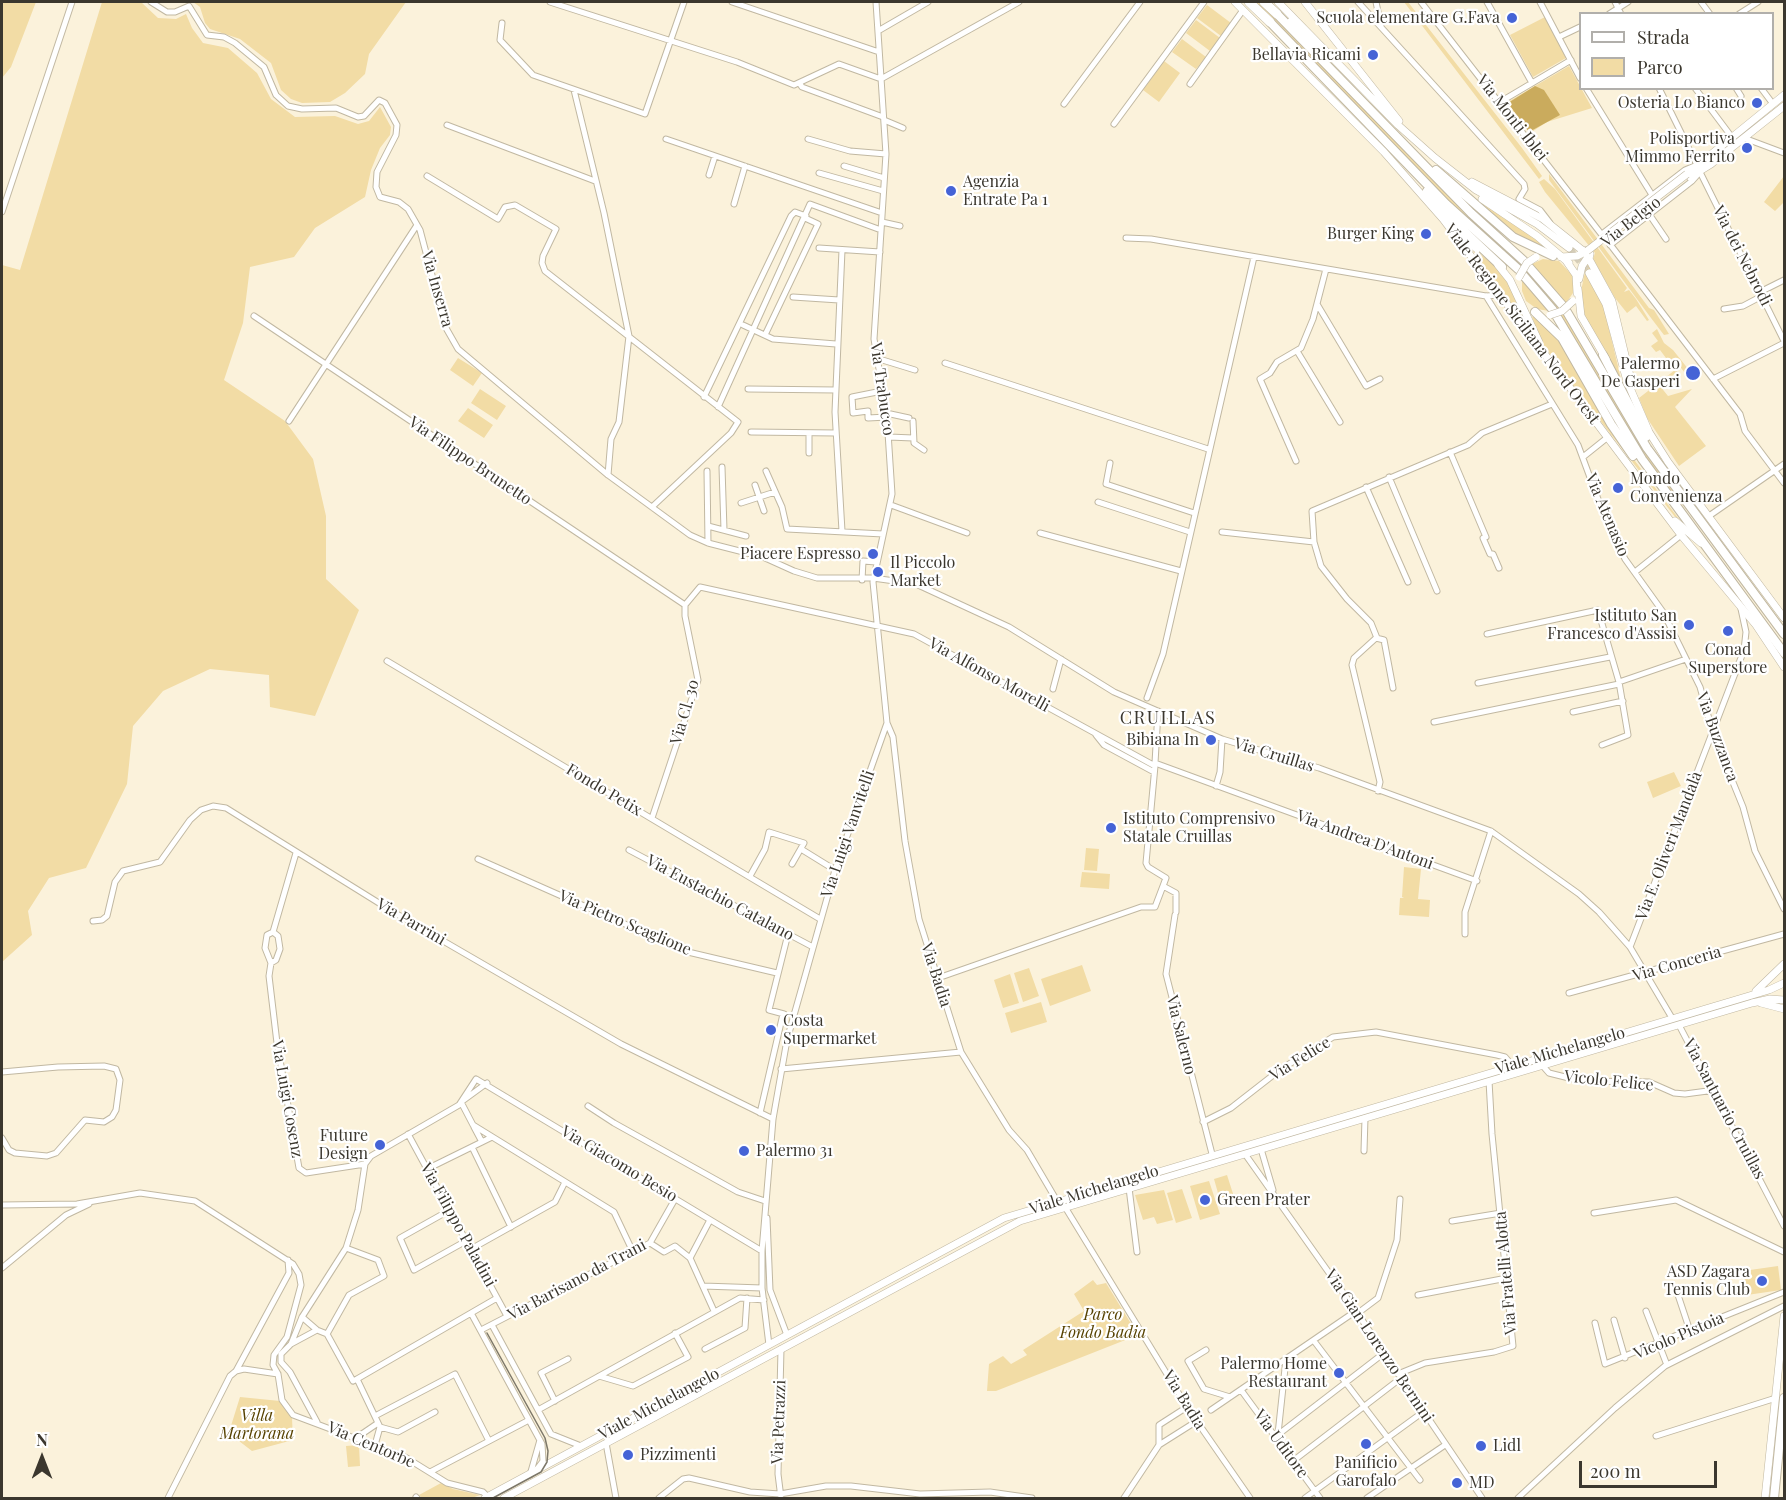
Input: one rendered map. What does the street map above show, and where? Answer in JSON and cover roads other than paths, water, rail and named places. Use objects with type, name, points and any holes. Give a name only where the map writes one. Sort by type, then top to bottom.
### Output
[{"type":"highway","points":[[1249,2],[1270,22]]},
{"type":"highway","points":[[1264,2],[1277,14]]},
{"type":"main road","name":"Viale Regione Siciliana Nord Ovest","points":[[1277,14],[1471,213],[1526,264],[1565,309],[1663,472],[1785,634]]},
{"type":"main road","name":"Viale Regione Siciliana Nord Ovest","points":[[1270,22],[1446,204],[1520,274],[1553,314],[1630,442],[1670,500],[1785,653]]},
{"type":"main road","points":[[1373,113],[1507,233],[1558,256]]},
{"type":"main road","points":[[1366,121],[1449,217],[1502,267]]},
{"type":"main road","points":[[1535,312],[1562,338],[1615,431],[1670,500]]},
{"type":"main road","points":[[1603,355],[1663,472]]},
{"type":"main road","points":[[1774,1498],[1780,1398]]},
{"type":"street","points":[[2,212],[72,2]]},
{"type":"street","name":"Via Inserra","points":[[151,2],[166,12],[176,12],[189,6],[207,35],[224,37],[235,43],[264,67],[276,95],[288,106],[302,109],[336,108],[358,117],[364,116],[379,100],[385,103],[397,125],[396,135],[377,172],[376,186],[380,197],[399,202],[408,208],[417,225],[447,328],[458,349],[608,475],[690,535],[708,543],[764,557],[794,571],[817,578],[862,580],[873,578]]},
{"type":"street","points":[[550,2],[671,40],[794,85],[839,64],[881,79],[1019,2]]},
{"type":"street","points":[[502,23],[500,40],[534,75],[645,114],[684,2]]},
{"type":"street","points":[[732,2],[879,52]]},
{"type":"street","name":"Via Trabucco","points":[[876,2],[885,154],[875,301],[876,358],[887,415],[891,505],[873,578],[887,723]]},
{"type":"street","points":[[878,31],[928,2]]},
{"type":"street","points":[[1064,104],[1140,2]]},
{"type":"street","points":[[1113,123],[1204,2]]},
{"type":"street","name":"Viale Regione Siciliana Nord Ovest","points":[[1235,2],[1384,152],[1443,219],[1681,535],[1740,609],[1756,625],[1785,667]]},
{"type":"street","points":[[1276,2],[1418,144],[1493,201],[1547,230],[1569,248]]},
{"type":"street","points":[[1276,2],[1348,88]]},
{"type":"street","points":[[1305,2],[1418,144]]},
{"type":"street","points":[[1358,2],[1524,184],[1525,189],[1519,199],[1540,210],[1550,223],[1588,253],[1615,309],[1638,409]]},
{"type":"street","points":[[1376,2],[1381,27]]},
{"type":"street","name":"Via Monti Iblei","points":[[1421,2],[1602,235]]},
{"type":"street","points":[[1487,2],[1532,83]]},
{"type":"street","points":[[1540,2],[1579,74]]},
{"type":"street","points":[[1615,2],[1620,11],[1629,2]]},
{"type":"street","points":[[1742,12],[1758,2]]},
{"type":"street","points":[[1190,84],[1243,10]]},
{"type":"street","points":[[1559,38],[1579,28]]},
{"type":"street","points":[[1341,66],[1349,72],[1353,71],[1347,57]]},
{"type":"street","points":[[1500,102],[1571,60]]},
{"type":"street","points":[[800,84],[802,87],[903,128]]},
{"type":"street","points":[[574,90],[629,336],[619,422],[611,439],[608,475]]},
{"type":"street","points":[[1587,90],[1652,195]]},
{"type":"street","name":"Via dei Nebrodi","points":[[1660,90],[1785,342]]},
{"type":"street","points":[[1696,90],[1731,136]]},
{"type":"street","points":[[1737,90],[1741,96]]},
{"type":"street","points":[[1762,90],[1773,104]]},
{"type":"street","name":"Via Belgio","points":[[1578,286],[1582,266],[1588,253],[1689,176],[1731,136],[1785,95]]},
{"type":"street","name":"Via Belgio","points":[[1602,235],[1652,195],[1744,138],[1785,106]]},
{"type":"street","points":[[1764,111],[1763,115],[1770,118]]},
{"type":"street","points":[[1752,120],[1757,123],[1757,128]]},
{"type":"street","points":[[447,125],[596,181]]},
{"type":"street","points":[[1744,138],[1785,153]]},
{"type":"street","points":[[666,139],[882,213]]},
{"type":"street","points":[[808,139],[850,151],[885,154]]},
{"type":"street","points":[[709,175],[715,156]]},
{"type":"street","points":[[1435,158],[1470,190],[1531,232],[1569,263],[1575,271],[1581,316],[1644,423],[1668,462],[1785,618]]},
{"type":"street","points":[[734,204],[745,166]]},
{"type":"street","points":[[844,166],[884,178]]},
{"type":"street","name":"Via Belgio","points":[[1698,168],[1692,181],[1609,244],[1713,379]]},
{"type":"street","points":[[1453,172],[1550,223]]},
{"type":"street","points":[[819,173],[884,191]]},
{"type":"street","points":[[427,176],[498,219],[505,207],[514,205],[556,229],[543,256],[542,263],[545,271],[738,422],[731,433],[652,507]]},
{"type":"street","points":[[718,407],[789,255],[810,204],[881,230]]},
{"type":"street","points":[[704,397],[791,216],[795,212],[818,224],[765,336]]},
{"type":"street","points":[[1649,214],[1666,239]]},
{"type":"street","points":[[1443,219],[1502,267],[1520,298],[1550,362]]},
{"type":"street","points":[[882,222],[900,226]]},
{"type":"street","points":[[289,421],[417,225]]},
{"type":"street","points":[[1126,238],[1152,239],[1486,296],[1500,295]]},
{"type":"street","points":[[819,249],[880,252]]},
{"type":"street","points":[[842,250],[836,344],[836,433],[842,531]]},
{"type":"street","name":"Via Belgio","points":[[1558,256],[1588,253]]},
{"type":"street","points":[[789,255],[802,261]]},
{"type":"street","points":[[1558,256],[1536,257],[1527,263],[1520,274],[1520,298],[1535,312],[1553,314],[1563,311],[1573,301],[1578,286]]},
{"type":"street","points":[[1145,702],[1163,654],[1208,449],[1254,257]]},
{"type":"street","points":[[1296,461],[1260,380],[1270,373],[1277,362],[1297,351],[1306,339],[1326,269]]},
{"type":"street","points":[[1589,273],[1606,304],[1627,381],[1644,423]]},
{"type":"street","points":[[1724,309],[1743,306],[1785,280]]},
{"type":"street","name":"Via Atenasio","points":[[1486,296],[1578,445],[1605,518],[1625,559],[1635,572]]},
{"type":"street","points":[[793,297],[839,300]]},
{"type":"street","points":[[1317,304],[1366,386],[1380,379]]},
{"type":"street","name":"Via Filippo Brunetto","points":[[254,316],[686,605]]},
{"type":"street","points":[[743,325],[774,339],[836,344]]},
{"type":"street","points":[[1785,342],[1713,379],[1740,414],[1745,431],[1785,483]]},
{"type":"street","points":[[1297,351],[1341,422]]},
{"type":"street","points":[[876,358],[915,370]]},
{"type":"street","points":[[945,363],[1208,449]]},
{"type":"street","points":[[748,388],[836,390]]},
{"type":"street","points":[[882,391],[852,397],[853,413],[868,411],[868,418],[887,415],[911,420],[914,443],[924,450]]},
{"type":"street","points":[[1377,638],[1371,623],[1330,579],[1318,560],[1312,511],[1468,445],[1482,433],[1552,404]]},
{"type":"street","points":[[751,432],[836,433]]},
{"type":"street","points":[[809,433],[809,453]]},
{"type":"street","points":[[889,437],[913,438]]},
{"type":"street","points":[[1583,457],[1608,437]]},
{"type":"street","points":[[1450,452],[1486,537],[1483,538],[1499,568]]},
{"type":"street","points":[[1110,463],[1106,484],[1194,513]]},
{"type":"street","points":[[1709,516],[1774,469],[1785,464]]},
{"type":"street","points":[[722,466],[724,530]]},
{"type":"street","points":[[707,471],[708,543]]},
{"type":"street","points":[[766,471],[787,528],[883,534]]},
{"type":"street","points":[[1389,477],[1437,591]]},
{"type":"street","points":[[755,485],[764,511]]},
{"type":"street","points":[[1366,487],[1408,582]]},
{"type":"street","points":[[707,493],[723,492]]},
{"type":"street","points":[[741,503],[775,492]]},
{"type":"street","points":[[1098,502],[1190,532]]},
{"type":"street","points":[[1659,504],[1713,556]]},
{"type":"street","points":[[891,505],[967,533]]},
{"type":"street","points":[[708,526],[746,536]]},
{"type":"street","points":[[1705,527],[1749,570]]},
{"type":"street","points":[[1222,532],[1314,542]]},
{"type":"street","points":[[1040,533],[1181,571]]},
{"type":"street","points":[[1635,572],[1681,535]]},
{"type":"street","points":[[862,580],[863,561],[876,562]]},
{"type":"street","name":"Via Buzzanca","points":[[1635,572],[1663,612],[1706,701],[1713,733],[1743,807],[1755,851],[1785,909]]},
{"type":"street","name":"Via Cruillas","points":[[873,578],[902,580],[932,590],[1009,627],[1114,692],[1145,702],[1158,711],[1222,739],[1319,768],[1491,831],[1578,894],[1599,912],[1630,947],[1646,973]]},
{"type":"street","name":"Via Alfonso Morelli","points":[[686,605],[700,587],[914,634],[1155,767]]},
{"type":"street","name":"Via Cl. 30","points":[[652,818],[698,680],[685,616],[686,605]]},
{"type":"street","name":"Via E. Oliveri Mandalà","points":[[1630,947],[1744,650],[1746,632],[1740,609]]},
{"type":"street","points":[[1487,634],[1598,610],[1619,683],[1628,735],[1602,745]]},
{"type":"street","points":[[1377,638],[1384,640],[1393,688]]},
{"type":"street","points":[[1377,638],[1354,658],[1352,664],[1377,765],[1380,783],[1378,790]]},
{"type":"street","points":[[1478,684],[1610,657]]},
{"type":"street","points":[[1053,689],[1061,659]]},
{"type":"street","points":[[1434,722],[1619,683],[1686,659]]},
{"type":"street","name":"Fondo Petix","points":[[387,661],[820,919]]},
{"type":"street","points":[[1573,711],[1623,701]]},
{"type":"street","name":"Via Salerno","points":[[1158,711],[1146,862],[1148,867],[1166,878],[1163,886],[1176,893],[1166,974],[1212,1154]]},
{"type":"street","name":"Via Luigi Vanvitelli","points":[[765,1202],[773,1119],[792,1016],[835,870],[887,723]]},
{"type":"street","name":"Via Badia","points":[[887,723],[893,737],[905,842],[919,919],[961,1052],[1009,1130],[1027,1150],[1057,1201]]},
{"type":"street","points":[[1216,786],[1220,772],[1222,739]]},
{"type":"street","name":"Via Andrea D'Antoni","points":[[1155,767],[1216,786],[1477,882]]},
{"type":"street","name":"Via Parrini","points":[[93,921],[102,920],[107,915],[115,882],[123,871],[160,862],[190,820],[201,810],[213,806],[226,808],[296,853],[621,1044],[773,1119]]},
{"type":"street","points":[[1465,934],[1465,912],[1477,882],[1491,831]]},
{"type":"street","points":[[750,876],[765,849],[769,832],[804,843],[792,864]]},
{"type":"street","points":[[801,849],[835,870]]},
{"type":"street","name":"Via Eustachio Catalano","points":[[629,850],[812,946]]},
{"type":"street","name":"Via Luigi Cosenz","points":[[296,853],[273,932],[267,935],[265,948],[271,963],[269,976],[277,1043],[299,1168],[306,1173],[365,1164]]},
{"type":"street","name":"Via Pietro Scaglione","points":[[478,859],[688,952],[777,974]]},
{"type":"street","points":[[938,978],[1141,907],[1155,907],[1163,886]]},
{"type":"street","name":"Via Luigi Cosenz","points":[[271,963],[276,960],[280,949],[278,936],[273,932]]},
{"type":"street","points":[[788,934],[769,1010],[792,1016]]},
{"type":"street","name":"Via Conceria","points":[[1569,993],[1785,934]]},
{"type":"street","points":[[1751,999],[1785,964]]},
{"type":"street","points":[[1646,973],[1672,1018]]},
{"type":"street","points":[[1751,999],[1785,983]]},
{"type":"street","points":[[1751,999],[1785,1000]]},
{"type":"street","points":[[1751,999],[1785,1009]]},
{"type":"street","name":"Viale Michelangelo","points":[[487,1498],[1004,1218],[1171,1166],[1672,1018],[1751,999]]},
{"type":"street","name":"Viale Michelangelo","points":[[504,1498],[1008,1226],[1065,1207],[1679,1025],[1751,999]]},
{"type":"street","points":[[760,1113],[783,1014]]},
{"type":"street","name":"Via Santuario Cruillas","points":[[1679,1025],[1785,1226]]},
{"type":"street","name":"Via Felice","points":[[1203,1122],[1232,1108],[1274,1074],[1333,1037],[1376,1032],[1497,1055],[1508,1059],[1512,1065]]},
{"type":"street","points":[[781,1069],[961,1052]]},
{"type":"street","name":"Vicolo Felice","points":[[1542,1065],[1549,1072],[1581,1081],[1649,1082],[1674,1093],[1685,1094],[1715,1090]]},
{"type":"street","points":[[2,1072],[58,1066],[104,1066],[116,1069],[120,1080],[116,1110],[112,1117],[104,1122],[85,1120],[56,1153],[47,1156],[15,1153],[9,1150],[2,1138]]},
{"type":"street","name":"Via Giacomo Besio","points":[[461,1102],[476,1078],[487,1083],[762,1251]]},
{"type":"street","name":"Via Fratelli Alotta","points":[[1400,1376],[1425,1363],[1512,1348],[1501,1213],[1491,1134],[1489,1081]]},
{"type":"street","points":[[291,1344],[302,1317],[345,1248],[358,1210],[365,1164],[371,1156],[461,1102],[487,1083]]},
{"type":"street","points":[[461,1102],[482,1142]]},
{"type":"street","points":[[588,1106],[614,1123],[738,1192],[765,1202]]},
{"type":"street","points":[[1362,1109],[1365,1119],[1364,1151]]},
{"type":"street","points":[[473,1125],[614,1212],[633,1252]]},
{"type":"street","name":"Via Filippo Paladini","points":[[408,1134],[507,1317]]},
{"type":"street","points":[[427,1170],[492,1137]]},
{"type":"street","points":[[472,1147],[511,1227]]},
{"type":"street","name":"Via Gian Lorenzo Bernini","points":[[1261,1149],[1274,1195]]},
{"type":"street","name":"Via Gian Lorenzo Bernini","points":[[1245,1154],[1357,1312],[1482,1498]]},
{"type":"street","points":[[1171,1166],[1174,1175]]},
{"type":"street","points":[[471,1249],[555,1202],[565,1182]]},
{"type":"street","points":[[1129,1188],[1137,1252]]},
{"type":"street","points":[[2,1205],[77,1204],[140,1193],[195,1201],[288,1260],[289,1273],[236,1371],[230,1376],[168,1498]]},
{"type":"street","name":"Via Barisano da Trani","points":[[481,1330],[650,1243],[675,1199]]},
{"type":"street","points":[[1211,1410],[1378,1298],[1397,1240],[1400,1199]]},
{"type":"street","points":[[1594,1213],[1676,1200],[1785,1251]]},
{"type":"street","points":[[2,1268],[66,1215],[96,1201]]},
{"type":"street","points":[[765,1202],[762,1288],[769,1345]]},
{"type":"street","points":[[765,1202],[770,1290],[787,1335]]},
{"type":"street","name":"Via Badia","points":[[1065,1207],[1187,1407],[1250,1498]]},
{"type":"street","points":[[450,1210],[400,1238],[414,1270],[466,1241]]},
{"type":"street","points":[[1452,1221],[1501,1213]]},
{"type":"street","points":[[690,1258],[710,1220]]},
{"type":"street","points":[[650,1243],[664,1252],[675,1246],[690,1258],[714,1311]]},
{"type":"street","points":[[327,1334],[349,1295],[384,1276],[378,1260],[345,1248]]},
{"type":"street","name":"Via Centorbe","points":[[288,1260],[299,1274],[300,1285],[287,1337],[274,1355],[273,1365],[278,1374],[282,1400],[293,1415],[317,1422],[405,1457],[451,1485],[483,1492],[487,1498]]},
{"type":"street","points":[[1418,1295],[1507,1278]]},
{"type":"street","points":[[703,1286],[762,1288]]},
{"type":"street","points":[[1676,1289],[1690,1331]]},
{"type":"street","points":[[869,1290],[874,1299]]},
{"type":"street","name":"Vicolo Pistoia","points":[[1595,1323],[1605,1364],[1658,1345],[1785,1292]]},
{"type":"street","points":[[302,1317],[317,1330],[327,1334],[353,1381],[497,1298]]},
{"type":"street","points":[[538,1410],[740,1298],[764,1300]]},
{"type":"street","points":[[705,1349],[745,1328],[747,1298]]},
{"type":"street","points":[[1518,1498],[1615,1408],[1667,1365],[1785,1306]]},
{"type":"street","points":[[1646,1311],[1667,1365]]},
{"type":"street","points":[[471,1313],[540,1440],[543,1461],[532,1473]]},
{"type":"street","points":[[1765,1498],[1780,1398],[1785,1316]]},
{"type":"street","points":[[1614,1320],[1625,1358]]},
{"type":"street","points":[[492,1325],[551,1434],[581,1446]]},
{"type":"street","points":[[317,1330],[291,1344],[281,1354],[281,1362],[290,1372],[317,1422]]},
{"type":"street","points":[[599,1376],[633,1386],[688,1357],[675,1333]]},
{"type":"street","points":[[1314,1341],[1420,1480]]},
{"type":"street","name":"Via Petrazzi","points":[[780,1496],[778,1474],[781,1349]]},
{"type":"street","points":[[1206,1350],[1188,1361],[1204,1389],[1230,1397]]},
{"type":"street","points":[[1277,1435],[1384,1353]]},
{"type":"street","points":[[555,1401],[541,1373],[568,1359]]},
{"type":"street","points":[[1277,1435],[1286,1359]]},
{"type":"street","points":[[236,1371],[244,1369],[278,1374]]},
{"type":"street","points":[[375,1416],[455,1374],[489,1441]]},
{"type":"street","points":[[1293,1461],[1400,1376]]},
{"type":"street","points":[[357,1379],[379,1425],[375,1445]]},
{"type":"street","name":"Via Uditore","points":[[1241,1390],[1277,1435],[1320,1498]]},
{"type":"street","points":[[1656,1436],[1780,1398]]},
{"type":"street","points":[[1160,1445],[1159,1425],[1187,1407]]},
{"type":"street","points":[[356,1438],[379,1425],[398,1432],[435,1412]]},
{"type":"street","points":[[1305,1498],[1423,1412]]},
{"type":"street","points":[[430,1472],[529,1420]]},
{"type":"street","points":[[628,1421],[631,1430]]},
{"type":"street","points":[[1124,1498],[1160,1445],[1197,1421]]},
{"type":"street","points":[[606,1443],[616,1498]]},
{"type":"street","points":[[1367,1498],[1445,1445]]},
{"type":"street","points":[[659,1498],[682,1479],[688,1478],[750,1492],[780,1496],[826,1486],[851,1486],[920,1494],[990,1492],[1032,1498]]},
{"type":"tunnel","points":[[1569,248],[1589,273]]},
{"type":"tram line","points":[[487,1333],[545,1438],[548,1451],[547,1462],[541,1472],[493,1498]]},
{"type":"place","name":"Scuola elementare G.Fava","points":[[1512,18]]},
{"type":"place","name":"Bellavia Ricami","points":[[1373,55]]},
{"type":"place","name":"Osteria Lo Bianco","points":[[1757,103]]},
{"type":"place","name":"Polisportiva Mimmo Ferrito","points":[[1747,148]]},
{"type":"place","name":"Agenzia Entrate Pa 1","points":[[951,191]]},
{"type":"place","name":"Burger King","points":[[1426,234]]},
{"type":"place","name":"Palermo De Gasperi","points":[[1693,373]]},
{"type":"place","name":"Mondo Convenienza","points":[[1618,488]]},
{"type":"place","name":"Piacere Espresso","points":[[873,554]]},
{"type":"place","name":"Il Piccolo Market","points":[[878,572]]},
{"type":"place","name":"Istituto San Francesco d'Assisi","points":[[1689,625]]},
{"type":"place","name":"Conad Superstore","points":[[1728,631]]},
{"type":"place","name":"Bibiana In","points":[[1211,740]]},
{"type":"place","name":"Istituto Comprensivo Statale Cruillas","points":[[1111,828]]},
{"type":"place","name":"Costa Supermarket","points":[[771,1030]]},
{"type":"place","name":"Future Design","points":[[380,1145]]},
{"type":"place","name":"Palermo 31","points":[[744,1151]]},
{"type":"place","name":"Green Prater","points":[[1205,1200]]},
{"type":"place","name":"ASD Zagara Tennis Club","points":[[1762,1281]]},
{"type":"place","name":"Palermo Home Restaurant","points":[[1339,1373]]},
{"type":"place","name":"Panificio Garofalo","points":[[1366,1444]]},
{"type":"place","name":"Lidl","points":[[1481,1446]]},
{"type":"place","name":"Pizzimenti","points":[[628,1455]]},
{"type":"place","name":"MD","points":[[1457,1483]]},
{"type":"district","name":"CRUILLAS","points":[[1168,718]]},
{"type":"park label","name":"Parco Fondo Badia","points":[[1103,1324]]},
{"type":"park label","name":"Villa Martorana","points":[[257,1425]]}]
